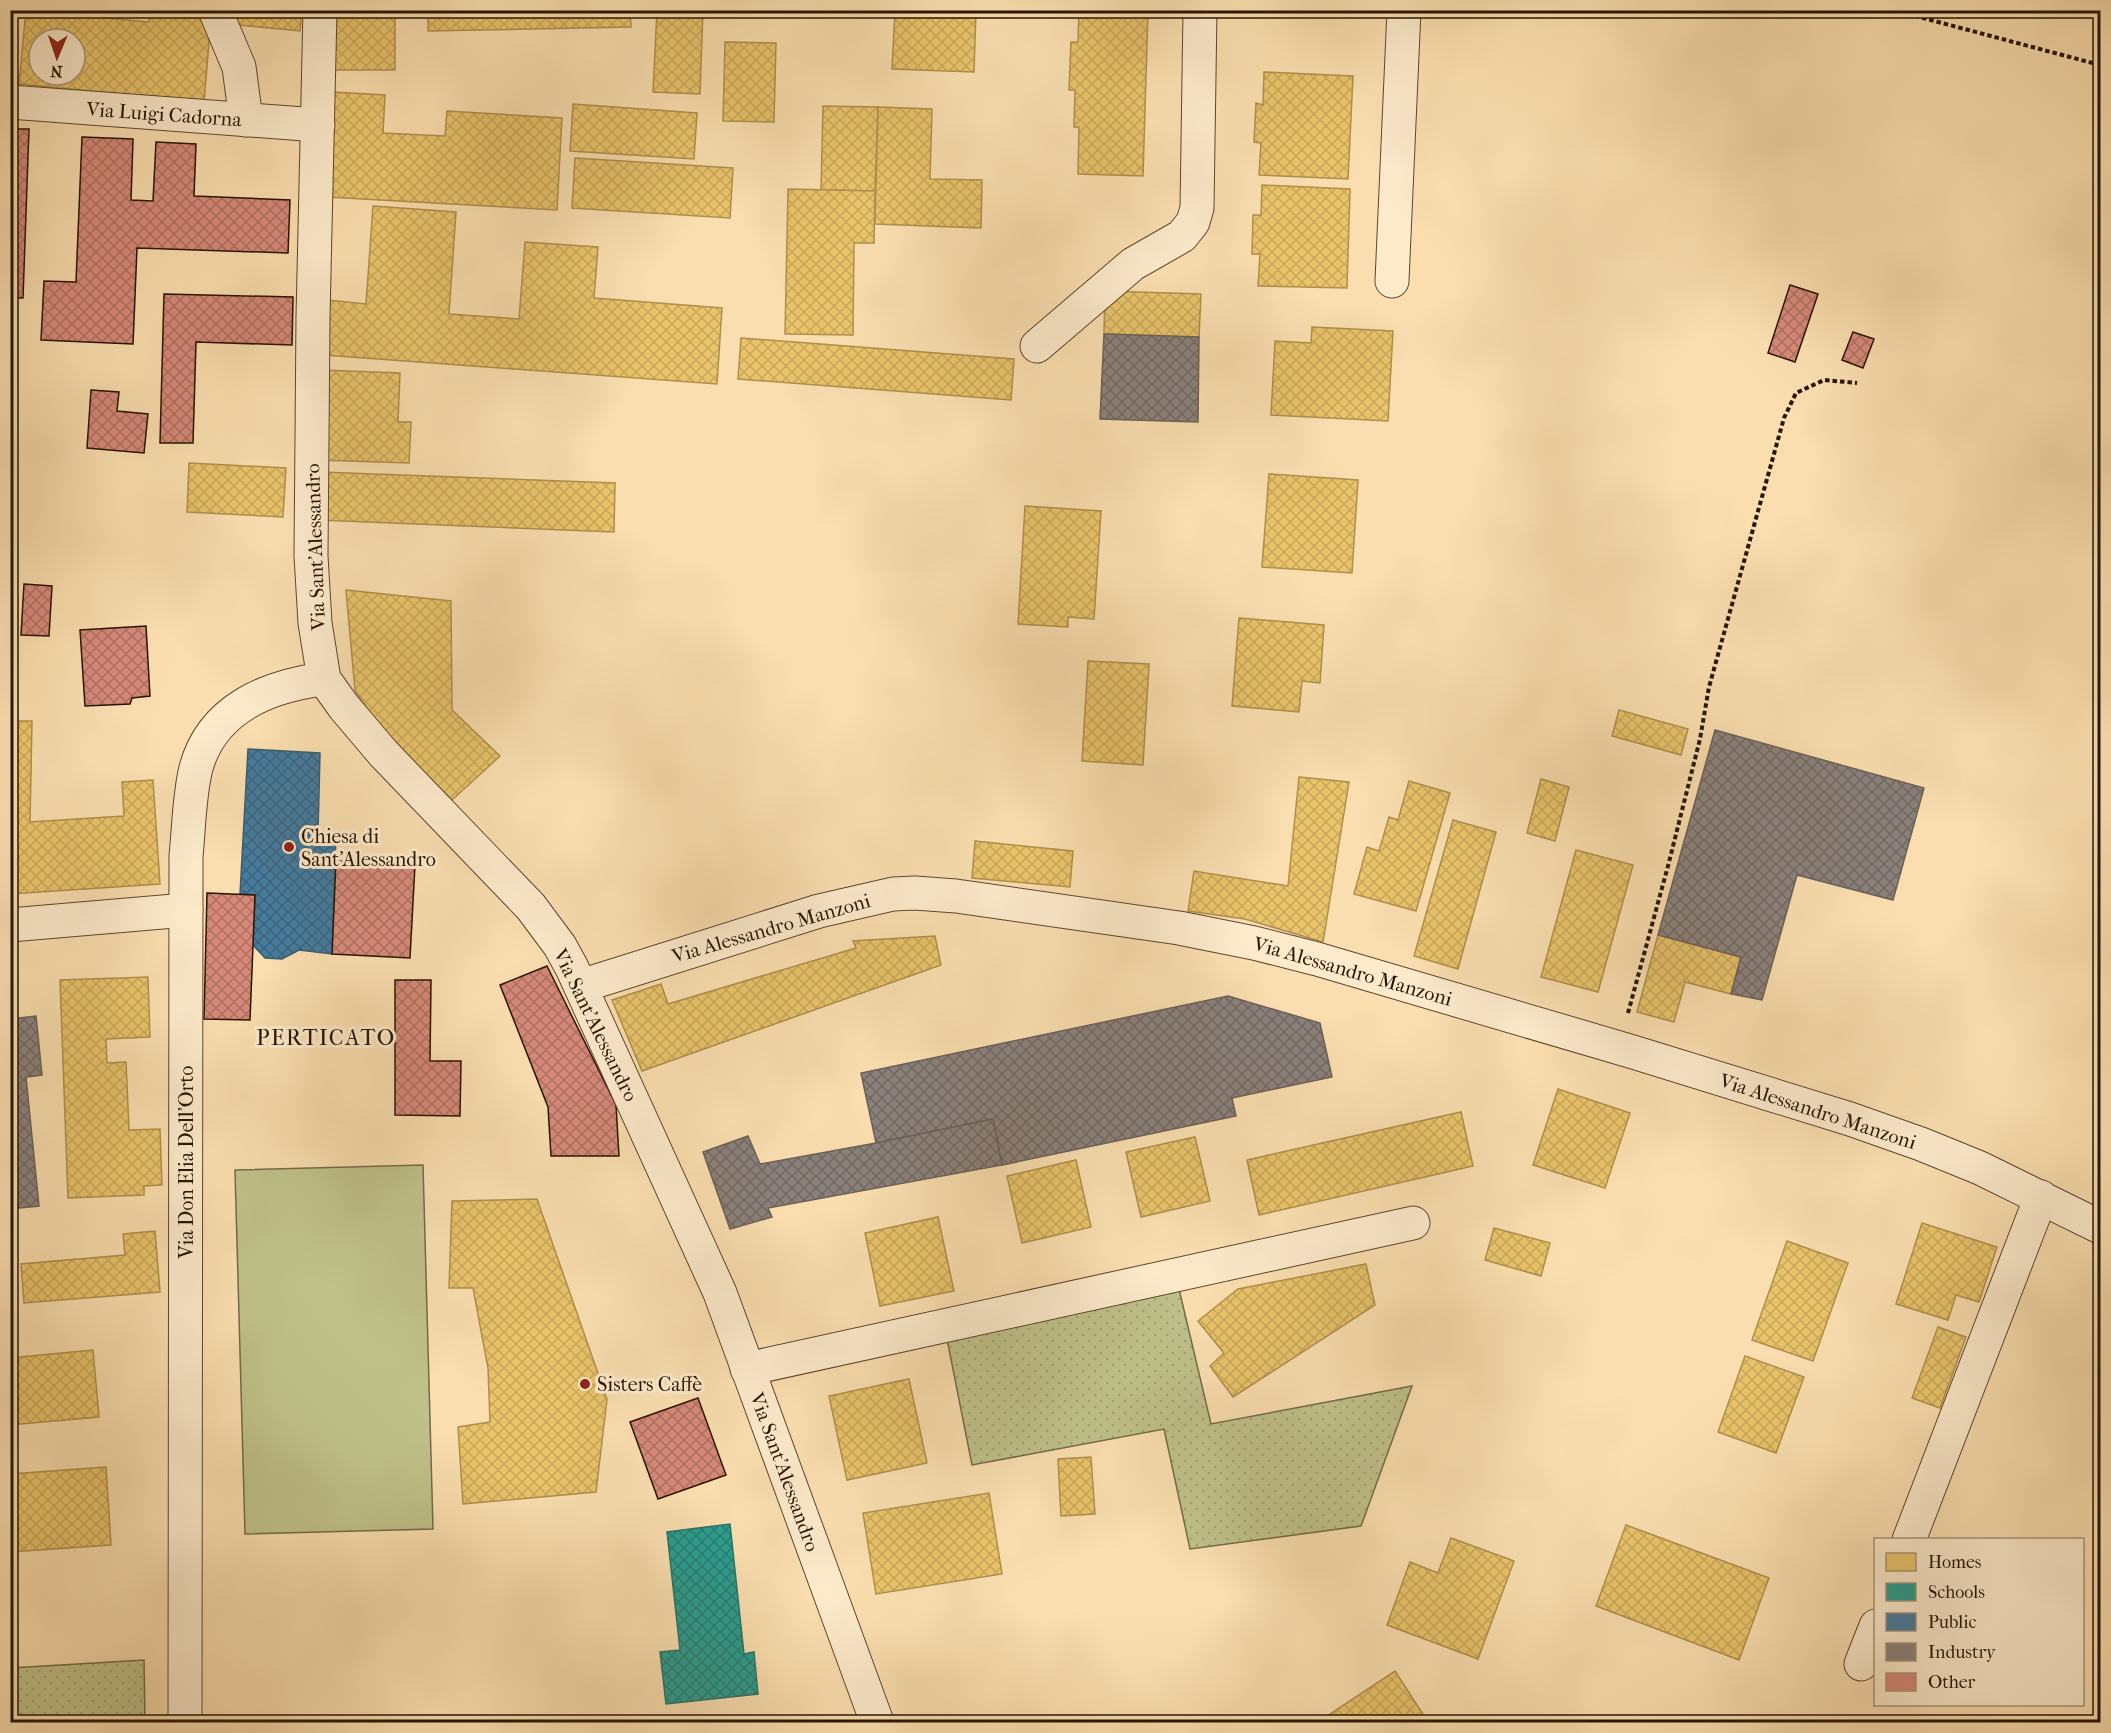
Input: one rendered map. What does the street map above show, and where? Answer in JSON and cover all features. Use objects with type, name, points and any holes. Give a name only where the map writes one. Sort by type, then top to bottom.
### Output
[{"type":"street","points":[[215,10],[239,66],[246,120]]},
{"type":"street","name":"Via Sant'Alessandro","points":[[320,10],[313,317],[311,556],[315,623],[324,679],[372,741],[531,907],[560,946],[582,986],[720,1293],[877,1722]]},
{"type":"street","points":[[1037,346],[1125,270],[1142,258],[1176,241],[1193,222],[1197,208],[1200,10]]},
{"type":"street","points":[[1392,281],[1404,10]]},
{"type":"street","name":"Via Luigi Cadorna","points":[[10,102],[318,125]]},
{"type":"street","name":"Via Don Elia Dell'Orto","points":[[184,1722],[186,856],[193,789],[196,770],[209,737],[219,724],[263,693],[301,682],[324,679]]},
{"type":"street","name":"Via Alessandro Manzoni","points":[[582,986],[837,906],[893,894],[956,896],[1179,928],[1326,961],[1619,1047],[1850,1119],[1922,1144],[2041,1197],[2100,1227]]},
{"type":"street","points":[[10,925],[186,910]]},
{"type":"street","points":[[1909,1538],[2041,1197]]},
{"type":"street","points":[[747,1369],[1413,1223]]},
{"type":"street","points":[[1861,1664],[1874,1629]]},
{"type":"path","points":[[1893,10],[2100,64]]},
{"type":"path","points":[[1619,1047],[1700,739],[1709,687],[1784,418],[1796,393],[1824,380],[1857,383]]},
{"type":"green space","points":[[423,1165],[433,1529],[245,1534],[235,1170]]},
{"type":"green space","points":[[1179,1289],[1211,1424],[1412,1386],[1361,1526],[1190,1549],[1164,1429],[972,1465],[947,1339]]},
{"type":"green space","points":[[144,1660],[145,1722],[11,1722],[11,1668]]},
{"type":"building: Homes","points":[[26,10],[74,10],[73,15],[149,22],[150,12],[211,18],[204,102],[50,87],[87,87],[87,27],[27,27],[27,85],[19,84]]},
{"type":"building: Homes","points":[[230,10],[302,10],[300,31],[229,24]]},
{"type":"building: Homes","points":[[332,10],[395,10],[395,70],[331,70]]},
{"type":"building: Homes","points":[[428,10],[630,10],[631,27],[428,31]]},
{"type":"building: Homes","points":[[657,10],[703,10],[700,94],[653,92]]},
{"type":"building: Homes","points":[[895,10],[976,10],[974,72],[892,69]]},
{"type":"building: Homes","points":[[1079,10],[1148,10],[1143,176],[1078,174],[1079,127],[1074,127],[1075,90],[1069,90],[1071,42],[1078,42]]},
{"type":"building: Homes","points":[[725,42],[776,43],[774,122],[723,121]]},
{"type":"building: Homes","points":[[1264,72],[1353,76],[1348,179],[1259,175],[1261,143],[1254,142],[1256,103],[1263,105]]},
{"type":"building: Homes","points":[[333,92],[385,95],[383,133],[445,136],[447,111],[562,118],[557,210],[327,197]]},
{"type":"building: Homes","points":[[573,104],[697,113],[694,159],[570,151]]},
{"type":"building: Homes","points":[[823,106],[878,107],[875,191],[821,190]]},
{"type":"building: Homes","points":[[878,107],[932,109],[930,179],[982,180],[981,228],[875,224]]},
{"type":"building: Homes","points":[[575,158],[733,168],[730,218],[572,208]]},
{"type":"building: Homes","points":[[1262,185],[1350,189],[1347,288],[1258,286],[1260,254],[1252,254],[1253,215],[1261,215]]},
{"type":"building: Homes","points":[[788,189],[875,191],[874,243],[854,243],[853,335],[785,334]]},
{"type":"building: Homes","points":[[373,206],[456,212],[449,314],[519,319],[525,242],[598,247],[594,298],[722,308],[717,384],[324,355],[328,300],[366,304]]},
{"type":"building: Homes","points":[[1105,291],[1201,294],[1199,337],[1104,334]]},
{"type":"building: Homes","points":[[1312,327],[1393,331],[1388,421],[1271,415],[1275,341],[1311,343]]},
{"type":"building: Homes","points":[[741,338],[1014,359],[1011,400],[738,379]]},
{"type":"building: Homes","points":[[321,370],[400,373],[398,422],[411,422],[409,463],[317,460]]},
{"type":"building: Homes","points":[[189,463],[286,468],[283,517],[187,512]]},
{"type":"building: Homes","points":[[320,472],[615,483],[614,532],[318,520]]},
{"type":"building: Homes","points":[[1269,474],[1358,480],[1352,573],[1262,567]]},
{"type":"building: Homes","points":[[1025,506],[1101,511],[1094,619],[1068,617],[1068,627],[1018,624]]},
{"type":"building: Homes","points":[[346,590],[451,601],[452,710],[500,756],[452,800],[378,726],[355,690]]},
{"type":"building: Homes","points":[[1239,618],[1324,625],[1320,683],[1302,681],[1299,712],[1232,706]]},
{"type":"building: Homes","points":[[1088,661],[1149,664],[1143,765],[1082,761]]},
{"type":"building: Homes","points":[[1619,710],[1688,729],[1681,755],[1612,736]]},
{"type":"building: Homes","points":[[10,721],[32,721],[30,822],[124,816],[122,782],[153,780],[160,884],[10,894]]},
{"type":"building: Homes","points":[[1299,777],[1349,782],[1323,942],[1245,919],[1188,911],[1194,871],[1288,886]]},
{"type":"building: Homes","points":[[1541,779],[1569,787],[1555,841],[1527,833]]},
{"type":"building: Homes","points":[[1409,781],[1450,793],[1416,911],[1354,894],[1367,847],[1379,851],[1389,817],[1398,820]]},
{"type":"building: Homes","points":[[1453,820],[1496,832],[1458,969],[1414,956]]},
{"type":"building: Homes","points":[[975,841],[1073,851],[1070,887],[972,878]]},
{"type":"building: Homes","points":[[1576,850],[1633,865],[1598,992],[1541,977]]},
{"type":"building: Homes","points":[[1658,935],[1741,957],[1731,994],[1685,982],[1674,1022],[1637,1012]]},
{"type":"building: Homes","points":[[935,936],[941,965],[642,1071],[612,1000],[661,984],[668,1004],[856,948],[853,941]]},
{"type":"building: Homes","points":[[148,977],[150,1037],[106,1039],[107,1063],[126,1062],[129,1130],[160,1129],[162,1185],[144,1186],[144,1195],[68,1198],[60,980]]},
{"type":"building: Homes","points":[[1558,1089],[1630,1113],[1605,1188],[1533,1165]]},
{"type":"building: Homes","points":[[1461,1112],[1473,1166],[1259,1215],[1247,1160]]},
{"type":"building: Homes","points":[[1195,1137],[1210,1201],[1141,1217],[1126,1152]]},
{"type":"building: Homes","points":[[1076,1160],[1091,1227],[1022,1243],[1007,1176]]},
{"type":"building: Homes","points":[[537,1199],[607,1399],[596,1492],[463,1504],[458,1427],[490,1422],[488,1368],[473,1288],[449,1288],[452,1201]]},
{"type":"building: Homes","points":[[938,1217],[954,1291],[880,1306],[865,1233]]},
{"type":"building: Homes","points":[[1922,1223],[1997,1247],[1979,1302],[1956,1295],[1948,1320],[1896,1304]]},
{"type":"building: Homes","points":[[1494,1228],[1550,1243],[1541,1276],[1485,1260]]},
{"type":"building: Homes","points":[[155,1231],[160,1292],[24,1303],[21,1264],[125,1255],[123,1234]]},
{"type":"building: Homes","points":[[1787,1241],[1848,1263],[1813,1361],[1752,1340]]},
{"type":"building: Homes","points":[[1366,1264],[1375,1305],[1233,1397],[1210,1366],[1224,1353],[1198,1321],[1238,1289]]},
{"type":"building: Homes","points":[[1938,1327],[1966,1337],[1940,1408],[1912,1398]]},
{"type":"building: Homes","points":[[93,1350],[99,1417],[10,1425],[10,1358]]},
{"type":"building: Homes","points":[[1745,1356],[1804,1377],[1776,1453],[1718,1432]]},
{"type":"building: Homes","points":[[909,1379],[927,1463],[847,1480],[829,1396]]},
{"type":"building: Homes","points":[[1091,1457],[1095,1514],[1061,1516],[1058,1459]]},
{"type":"building: Homes","points":[[106,1467],[111,1545],[10,1552],[10,1474]]},
{"type":"building: Homes","points":[[989,1493],[1002,1574],[876,1594],[863,1513]]},
{"type":"building: Homes","points":[[1626,1525],[1769,1578],[1739,1660],[1596,1606]]},
{"type":"building: Homes","points":[[1451,1538],[1514,1561],[1478,1659],[1387,1625],[1410,1562],[1438,1573]]},
{"type":"building: Homes","points":[[1395,1671],[1428,1722],[1318,1722]]},
{"type":"building: Schools","points":[[730,1524],[744,1654],[754,1652],[758,1694],[666,1704],[660,1652],[680,1650],[667,1532]]},
{"type":"building: Public","name":"Chiesa di Sant'Alessandro","points":[[248,749],[320,753],[318,833],[336,834],[332,954],[299,950],[282,959],[265,958],[253,945],[255,895],[240,894]]},
{"type":"building: Industry","points":[[1104,334],[1199,337],[1198,422],[1100,419]]},
{"type":"building: Industry","points":[[1715,730],[1924,788],[1893,900],[1797,875],[1762,1000],[1731,994],[1741,957],[1658,935]]},
{"type":"building: Industry","points":[[1228,996],[1320,1023],[1332,1077],[1232,1098],[1236,1116],[1002,1165],[993,1119],[876,1143],[861,1073]]},
{"type":"building: Industry","points":[[36,1016],[42,1075],[26,1077],[39,1206],[10,1209],[10,1019]]},
{"type":"building: Industry","points":[[993,1119],[1002,1165],[768,1208],[772,1217],[730,1229],[703,1152],[748,1136],[760,1164]]},
{"type":"building: Other","points":[[10,129],[29,129],[23,298],[10,298]]},
{"type":"building: Other","points":[[82,137],[133,139],[131,200],[153,201],[156,142],[196,144],[194,196],[290,200],[288,253],[137,248],[133,344],[41,340],[44,281],[76,282]]},
{"type":"building: Other","points":[[1790,285],[1818,294],[1795,362],[1768,353]]},
{"type":"building: Other","points":[[164,294],[293,297],[292,345],[196,342],[193,443],[160,443]]},
{"type":"building: Other","points":[[1853,332],[1874,339],[1863,368],[1842,360]]},
{"type":"building: Other","points":[[91,390],[119,392],[117,411],[148,414],[144,453],[87,448]]},
{"type":"building: Other","points":[[24,584],[52,586],[49,636],[21,635]]},
{"type":"building: Other","points":[[146,626],[150,696],[132,698],[130,704],[85,706],[80,630]]},
{"type":"building: Other","points":[[336,861],[415,865],[410,958],[332,954]]},
{"type":"building: Other","points":[[207,893],[255,895],[250,1020],[204,1019]]},
{"type":"building: Other","points":[[547,966],[616,1105],[619,1156],[551,1156],[548,1107],[500,985]]},
{"type":"building: Other","points":[[395,980],[431,980],[430,1061],[461,1061],[460,1116],[395,1115]]},
{"type":"building: Other","points":[[698,1398],[726,1475],[658,1499],[630,1422]]},
{"type":"place","name":"Chiesa di Sant'Alessandro","points":[[289,847]]},
{"type":"place","name":"Sisters Caffè","points":[[585,1384]]},
{"type":"district","name":"PERTICATO","points":[[326,1037]]}]
